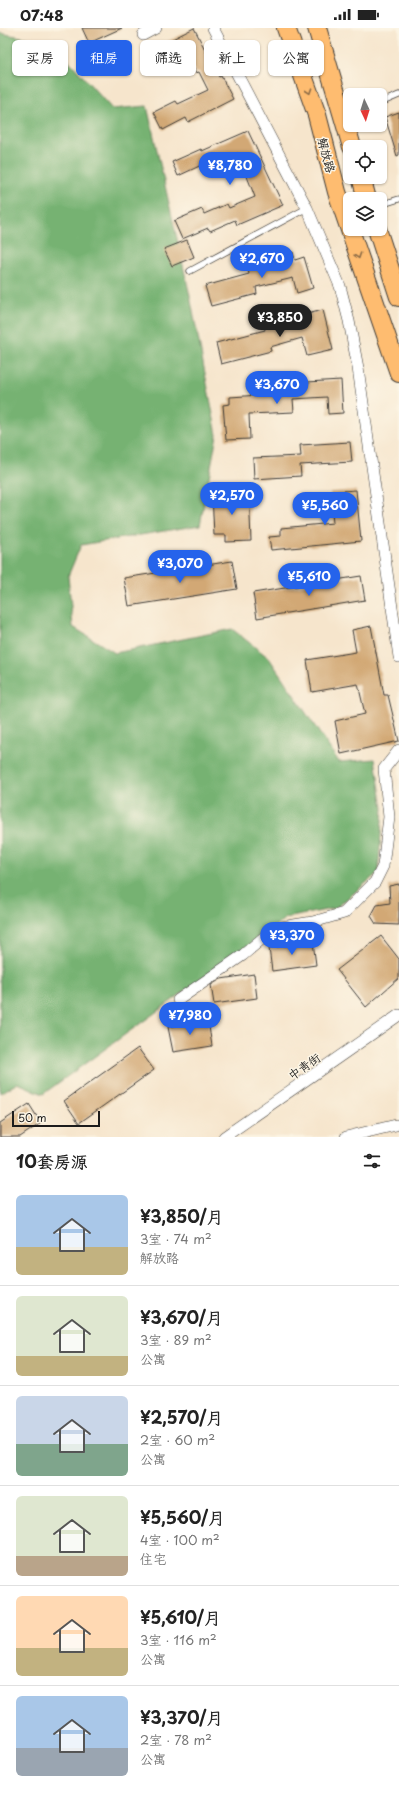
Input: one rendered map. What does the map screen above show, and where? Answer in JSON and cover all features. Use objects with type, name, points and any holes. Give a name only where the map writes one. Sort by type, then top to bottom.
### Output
[{"type":"main road","name":"解放路","points":[[286,28],[317,115],[337,192],[399,373]]},
{"type":"main road","points":[[317,28],[343,107]]},
{"type":"main road","points":[[379,236],[399,297]]},
{"type":"street","points":[[143,35],[156,28]]},
{"type":"street","points":[[213,28],[307,208],[340,286],[349,321],[358,368],[399,657]]},
{"type":"street","points":[[178,1000],[243,955],[263,938],[281,927],[313,922],[344,913],[375,882],[383,866],[389,817],[384,769],[399,750]]},
{"type":"street","name":"中青街","points":[[224,1137],[399,1016]]},
{"type":"street","points":[[346,1137],[396,1125]]},
{"type":"lane","points":[[387,100],[399,94]]},
{"type":"lane","points":[[387,203],[399,199]]},
{"type":"lane","points":[[190,271],[307,208]]},
{"type":"green space","points":[[0,33],[37,40],[12,40],[12,76],[68,76],[68,60],[76,69],[76,76],[82,76],[112,109],[147,106],[190,296],[217,435],[200,525],[81,545],[68,576],[73,627],[115,653],[232,629],[269,658],[339,762],[375,759],[383,808],[378,873],[336,908],[286,918],[43,1094],[18,1083],[0,1093]]},
{"type":"building","points":[[82,28],[122,28],[96,40],[88,40]]},
{"type":"building","points":[[194,28],[204,48],[204,76],[221,76],[233,99],[188,122],[186,118],[163,130],[154,112],[176,101],[178,104],[208,90],[199,72],[196,73],[196,40],[171,40]]},
{"type":"building","points":[[399,112],[399,155],[397,156],[387,124],[387,116]]},
{"type":"building","points":[[248,131],[283,205],[237,225],[235,220],[210,231],[208,228],[182,239],[174,221],[202,209],[204,214],[227,204],[229,208],[255,197],[238,153],[210,166],[208,162],[178,176],[172,162]]},
{"type":"building","points":[[187,240],[194,257],[172,266],[164,249]]},
{"type":"building","points":[[293,252],[295,260],[304,257],[313,288],[297,293],[293,278],[256,287],[257,294],[211,306],[205,286],[249,274],[247,265]]},
{"type":"building","points":[[323,310],[333,350],[307,356],[302,338],[270,347],[271,351],[221,364],[216,343],[265,330],[264,325]]},
{"type":"building","points":[[341,380],[343,413],[328,414],[327,397],[293,399],[294,412],[249,414],[250,439],[226,440],[223,405],[230,404],[230,397],[291,393],[290,383]]},
{"type":"building","points":[[350,442],[352,462],[300,465],[301,476],[254,479],[253,458],[301,456],[300,445]]},
{"type":"building","points":[[356,490],[361,541],[271,550],[269,537],[281,536],[281,528],[333,523],[330,492]]},
{"type":"building","points":[[249,491],[251,541],[226,542],[226,535],[214,535],[212,493]]},
{"type":"building","points":[[232,561],[237,589],[129,606],[124,578]]},
{"type":"building","points":[[361,576],[365,600],[257,618],[253,593]]},
{"type":"building","points":[[371,626],[384,695],[388,695],[399,741],[341,754],[335,721],[365,714],[358,684],[312,692],[307,660],[356,652],[352,630]]},
{"type":"building","points":[[399,884],[399,925],[376,924],[371,916],[377,905],[390,903],[389,886]]},
{"type":"building","points":[[381,936],[399,959],[399,978],[366,1007],[337,970]]},
{"type":"building","points":[[313,942],[316,965],[272,971],[269,948]]},
{"type":"building","points":[[254,974],[257,998],[214,1004],[211,985],[221,979]]},
{"type":"building","points":[[208,1020],[212,1046],[173,1052],[168,1027]]},
{"type":"building","points":[[138,1048],[154,1070],[79,1123],[64,1101]]},
{"type":"building","points":[[29,1104],[41,1123],[20,1137],[0,1137],[0,1123]]}]
